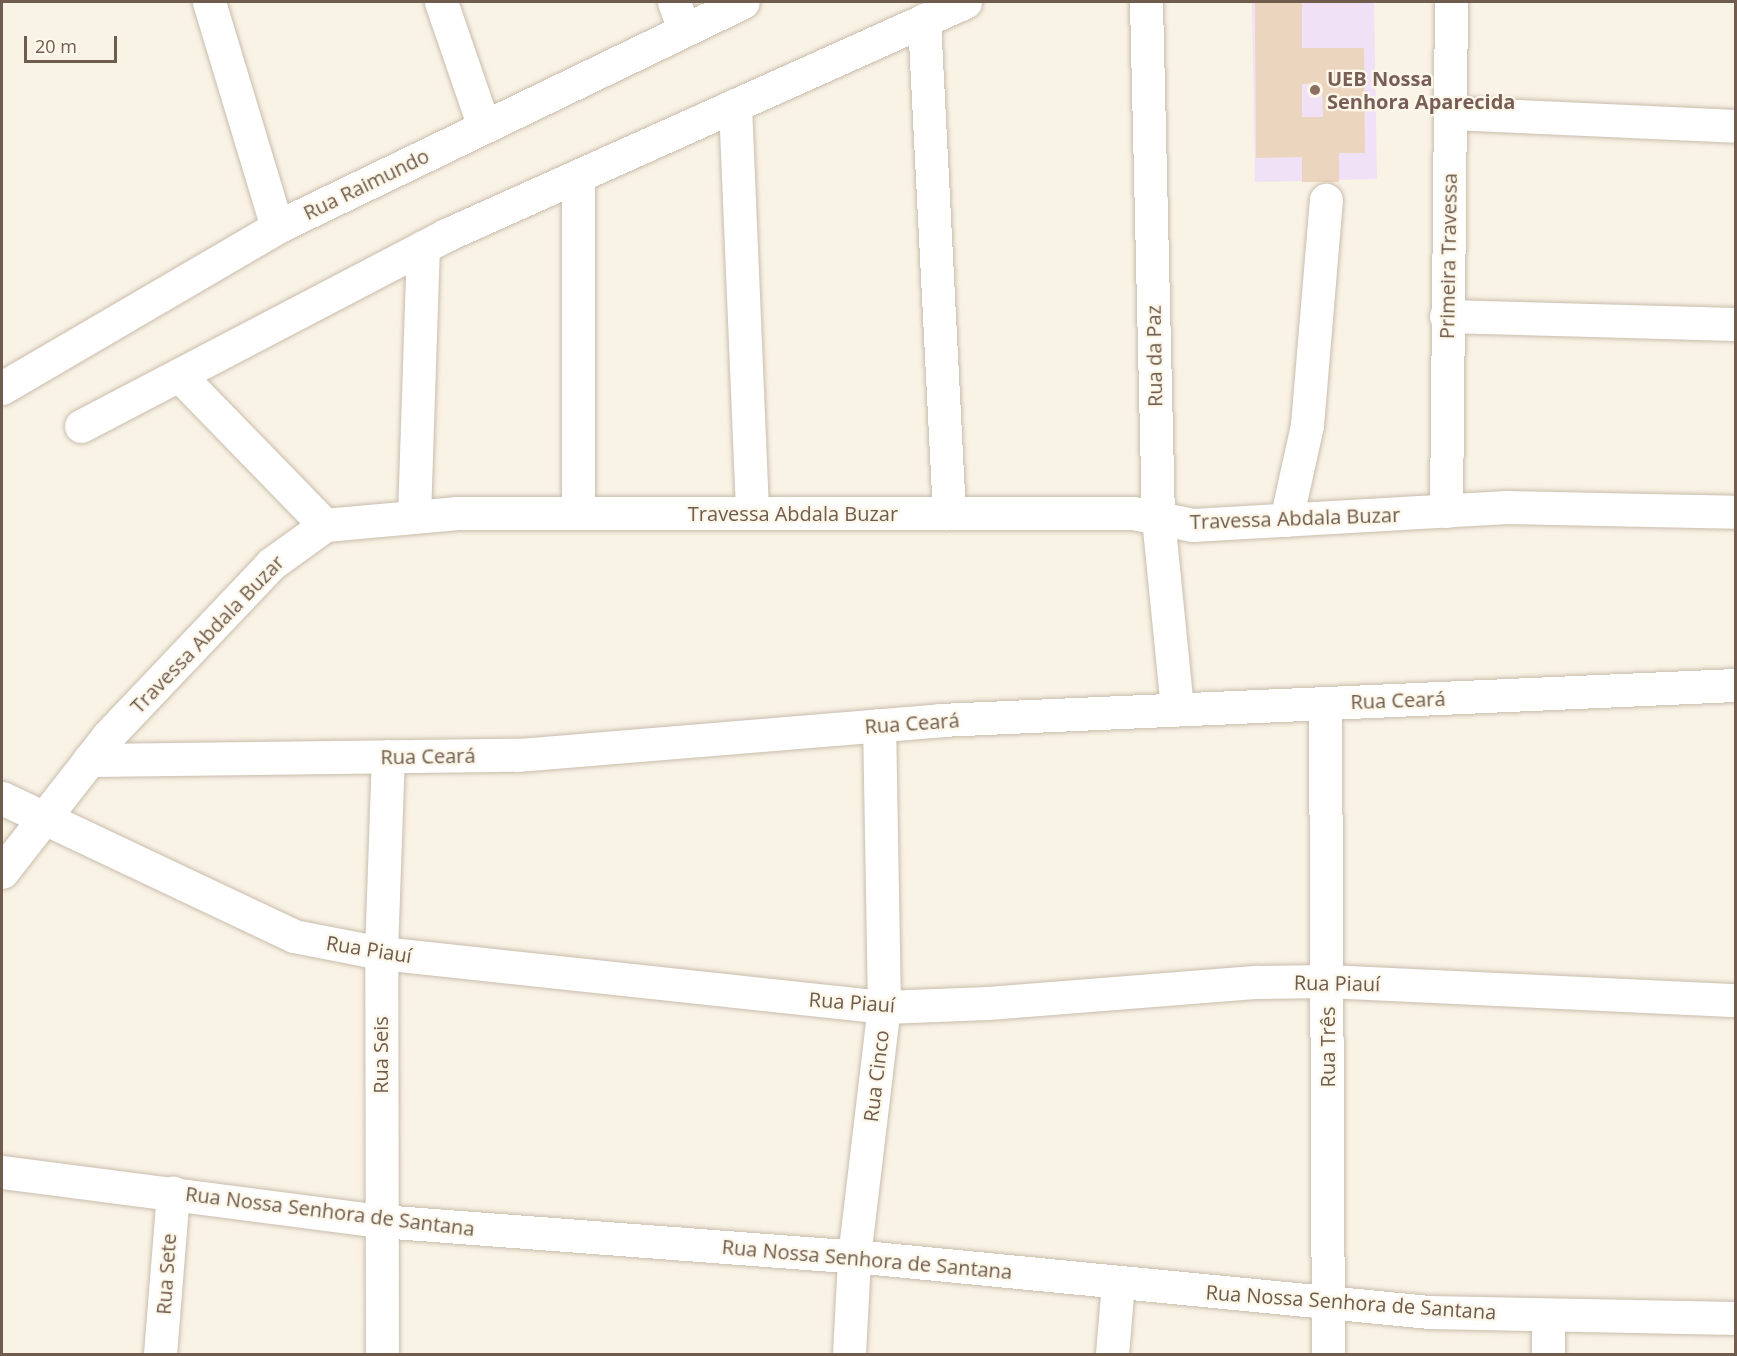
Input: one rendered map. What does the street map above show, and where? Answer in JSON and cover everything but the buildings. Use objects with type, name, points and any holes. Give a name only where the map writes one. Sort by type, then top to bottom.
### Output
[{"type":"street","points":[[209,2],[277,227]]},
{"type":"street","points":[[441,2],[484,127]]},
{"type":"street","name":"Rua Raimundo","points":[[2,388],[277,227],[484,127],[679,16],[743,2]]},
{"type":"street","points":[[81,426],[423,247],[965,2]]},
{"type":"street","name":"Rua da Paz","points":[[1146,2],[1158,518],[1177,710]]},
{"type":"street","name":"Primeira Travessa","points":[[1446,511],[1446,316],[1452,113],[1451,2]]},
{"type":"street","points":[[924,20],[949,513]]},
{"type":"street","points":[[735,105],[752,513]]},
{"type":"street","points":[[1452,113],[1736,126]]},
{"type":"street","points":[[578,176],[578,513]]},
{"type":"street","points":[[1286,520],[1307,425],[1326,200]]},
{"type":"street","points":[[414,516],[423,247]]},
{"type":"street","points":[[1446,316],[1736,324]]},
{"type":"street","points":[[179,375],[325,525]]},
{"type":"street","name":"Travessa Abdala Buzar","points":[[2,872],[89,760],[271,564],[325,525],[414,516],[578,513],[1133,513],[1193,525],[1506,507],[1736,512]]},
{"type":"street","name":"Rua Ceará","points":[[89,760],[518,755],[879,725],[1736,685]]},
{"type":"street","name":"Rua Três","points":[[1326,703],[1328,1354]]},
{"type":"street","name":"Rua Cinco","points":[[849,1354],[854,1257],[884,1007],[879,725]]},
{"type":"street","name":"Rua Seis","points":[[382,1354],[381,953],[388,756]]},
{"type":"street","name":"Rua Piauí","points":[[2,798],[294,936],[381,953],[884,1007],[988,1003],[1257,982],[1327,981],[1736,1000]]},
{"type":"street","name":"Rua Nossa Senhora de Santana","points":[[2,1172],[380,1221],[854,1257],[1429,1312],[1736,1318]]},
{"type":"street","name":"Rua Sete","points":[[160,1354],[172,1193]]},
{"type":"street","points":[[1112,1354],[1118,1282]]},
{"type":"street","points":[[1548,1315],[1548,1354]]},
{"type":"shaded area","name":"UEB Nossa Senhora Aparecida","points":[[1252,2],[1374,2],[1377,179],[1255,182]]},
{"type":"place","name":"UEB Nossa Senhora Aparecida","points":[[1315,90]]}]
